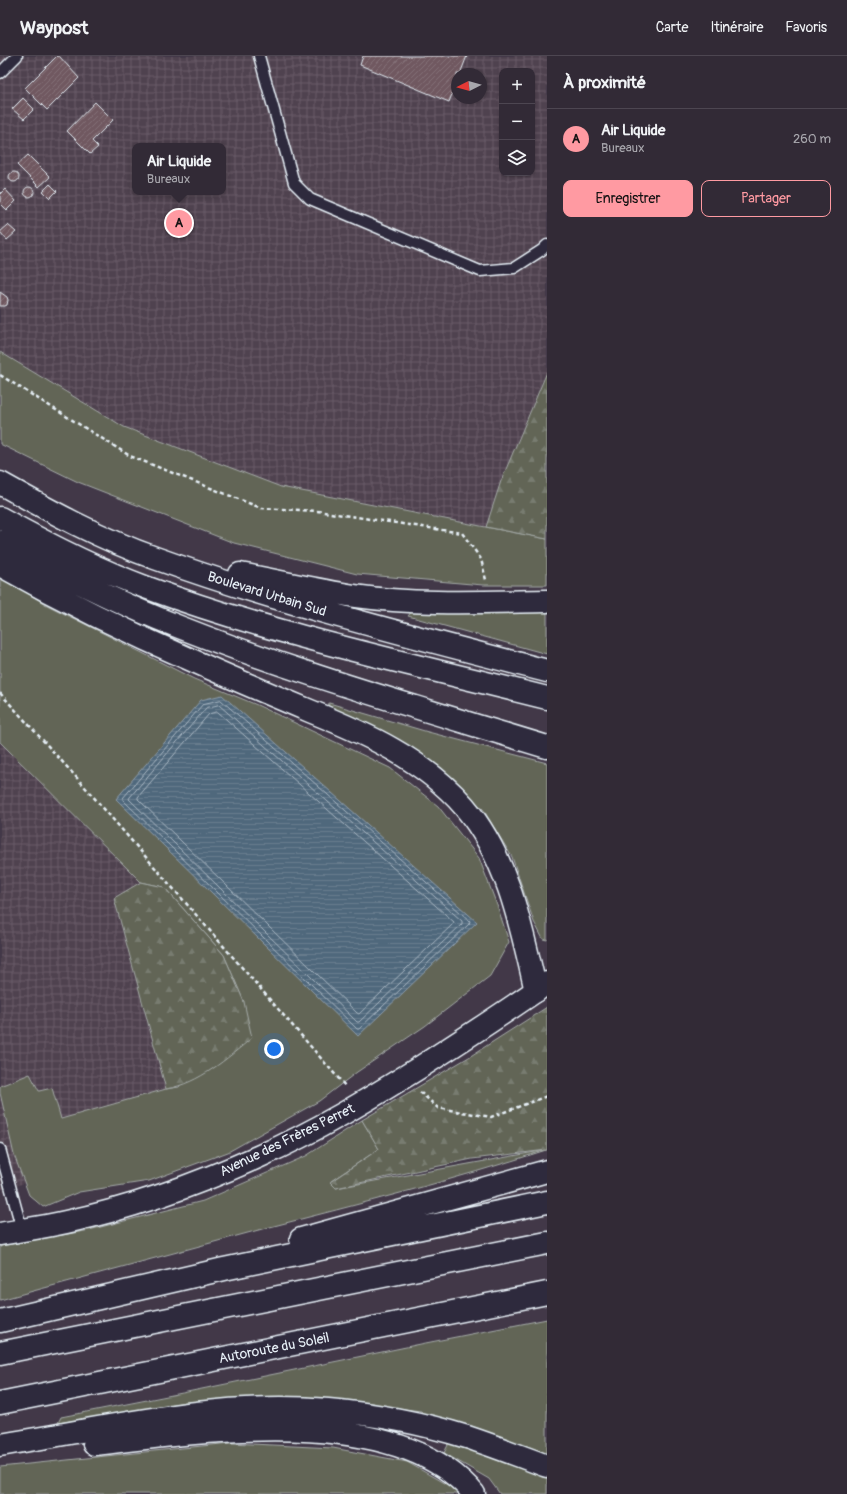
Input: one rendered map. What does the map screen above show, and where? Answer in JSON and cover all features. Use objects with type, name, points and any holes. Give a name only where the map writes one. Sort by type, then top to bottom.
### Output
[{"type":"main road","name":"Boulevard Urbain Sud","points":[[0,483],[62,516],[154,558],[296,604],[547,671]]},
{"type":"main road","points":[[0,518],[52,546],[98,568],[144,587],[184,601],[312,639],[547,698]]},
{"type":"main road","points":[[0,542],[94,590],[156,618],[226,645],[358,690],[547,746]]},
{"type":"main road","points":[[154,558],[355,596],[404,600],[491,602],[547,601]]},
{"type":"main road","points":[[0,565],[72,604],[142,638],[360,732],[411,759],[431,775],[464,806],[485,836],[499,862],[542,987]]},
{"type":"main road","name":"Avenue des Frères Perret","points":[[0,1234],[67,1222],[115,1209],[183,1187],[260,1156],[312,1131],[361,1104],[470,1035],[542,987]]},
{"type":"main road","points":[[224,1269],[250,1253],[547,1171]]},
{"type":"main road","points":[[0,1321],[224,1269],[547,1202]]},
{"type":"main road","points":[[0,1353],[547,1243]]},
{"type":"main road","name":"Autoroute du Soleil","points":[[0,1403],[547,1293]]},
{"type":"main road","points":[[9,1444],[197,1412],[262,1408],[327,1409],[404,1421],[439,1429],[467,1437],[547,1466]]},
{"type":"main road","points":[[9,1444],[51,1448],[194,1432],[281,1429],[314,1430],[372,1438],[411,1450],[450,1472],[474,1494]]},
{"type":"lane","points":[[0,73],[17,56]]},
{"type":"lane","points":[[259,56],[294,183],[310,199],[480,271],[514,268],[542,250],[547,245]]},
{"type":"lane","points":[[0,1149],[22,1230]]},
{"type":"path","points":[[0,375],[130,456],[261,508],[317,511],[462,533],[481,559],[491,602]]},
{"type":"path","points":[[0,693],[82,784],[361,1104]]},
{"type":"path","points":[[402,1078],[438,1108],[491,1117],[547,1096]]},
{"type":"shaded area","points":[[0,56],[547,56],[547,539],[281,488],[124,427],[0,352]]},
{"type":"shaded area","points":[[0,718],[141,882],[114,898],[166,1089],[43,1178],[0,1190]]},
{"type":"green space","points":[[0,352],[124,427],[281,487],[547,539],[547,585],[483,585],[357,574],[234,543],[78,482],[0,444]]},
{"type":"green space","points":[[547,372],[547,539],[486,527],[501,481]]},
{"type":"green space","points":[[0,576],[45,604],[194,679],[257,705],[390,768],[438,806],[479,858],[509,942],[490,976],[425,1026],[357,1072],[319,1101],[228,1152],[149,1181],[79,1192],[43,1207],[29,1195],[14,1155],[0,1093],[0,1086],[30,1074],[39,1091],[52,1088],[61,1119],[166,1089],[179,1087],[244,1002],[224,955],[164,887],[141,882],[0,742]]},
{"type":"green space","points":[[414,609],[547,610],[547,654],[408,616]]},
{"type":"green space","points":[[329,703],[428,732],[547,763],[547,940],[543,939],[534,922],[512,857],[483,809],[447,777],[328,708]]},
{"type":"green space","points":[[141,882],[164,887],[224,955],[244,1002],[252,1038],[222,1062],[201,1076],[178,1086],[166,1089],[114,898]]},
{"type":"green space","points":[[547,1007],[547,1150],[472,1159],[336,1188],[330,1182],[379,1149],[362,1120],[469,1057]]},
{"type":"green space","points":[[362,1120],[379,1149],[331,1181],[336,1188],[546,1150],[407,1191],[0,1300],[0,1246],[85,1231],[203,1201],[306,1156]]},
{"type":"green space","points":[[547,1319],[547,1494],[500,1494],[489,1479],[444,1453],[448,1445],[421,1411],[326,1399],[267,1397],[186,1402],[58,1423],[61,1417]]},
{"type":"green space","points":[[231,1443],[333,1448],[407,1462],[456,1490],[459,1494],[0,1494],[0,1467]]},
{"type":"water","points":[[222,695],[477,922],[358,1036],[116,799],[201,700]]},
{"type":"building","points":[[57,56],[59,56],[79,78],[47,110],[25,88]]},
{"type":"building","points":[[363,56],[467,56],[462,68],[451,68],[451,97],[449,102],[360,65]]},
{"type":"building","points":[[23,98],[34,109],[24,119],[12,109]]},
{"type":"building","points":[[95,102],[113,120],[92,141],[98,147],[90,154],[67,131]]},
{"type":"building","points":[[28,155],[50,177],[39,187],[17,165]]},
{"type":"building","points":[[12,172],[16,172],[18,173],[18,181],[12,182],[9,179],[9,175]]},
{"type":"building","points":[[50,184],[57,191],[50,198],[43,191]]},
{"type":"building","points":[[27,187],[31,187],[33,188],[33,196],[27,197],[24,194],[24,190]]},
{"type":"building","points":[[5,189],[16,201],[7,210],[0,203],[0,194]]},
{"type":"building","points":[[8,225],[16,232],[7,240],[0,232]]},
{"type":"building","points":[[0,292],[7,297],[7,305],[5,306],[0,306]]},
{"type":"place","name":"Air Liquide","points":[[179,223]]}]
